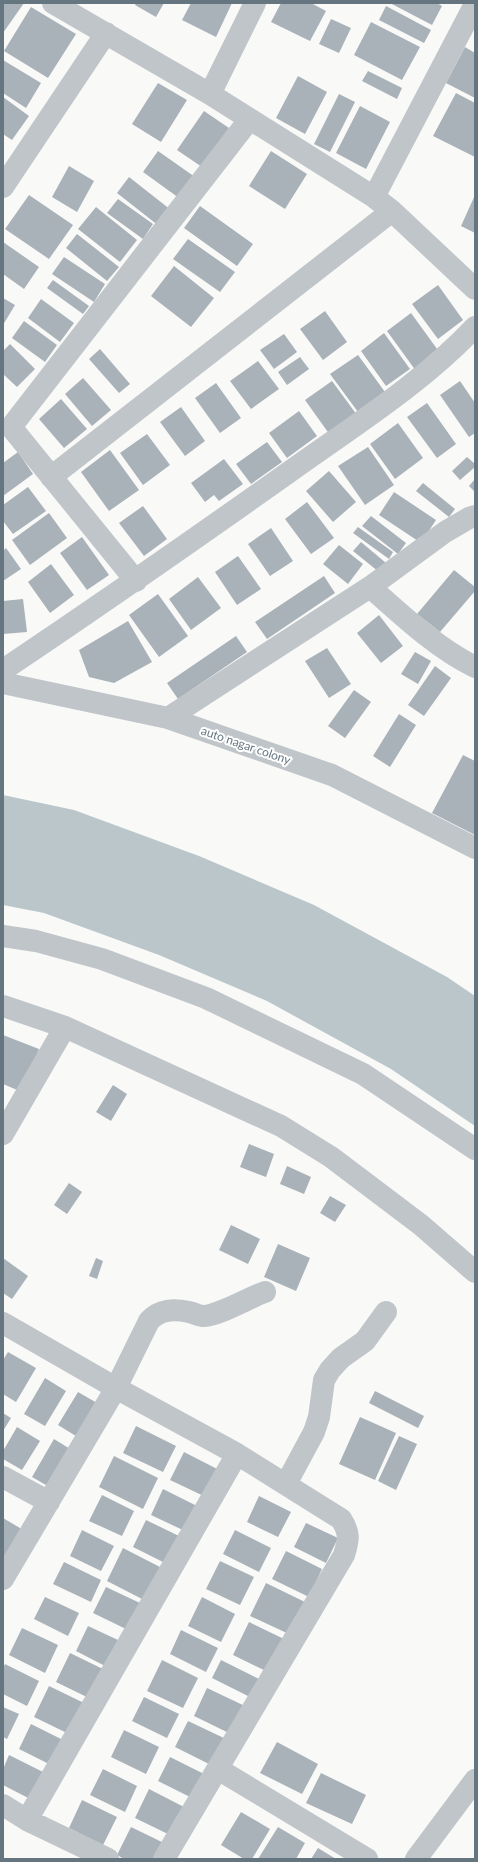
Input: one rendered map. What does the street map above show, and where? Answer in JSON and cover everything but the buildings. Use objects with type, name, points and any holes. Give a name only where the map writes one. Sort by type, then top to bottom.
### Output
[{"type":"street","points":[[53,3],[210,94],[374,198],[392,211],[475,289]]},
{"type":"street","points":[[210,94],[255,3]]},
{"type":"street","points":[[374,198],[475,4]]},
{"type":"street","points":[[3,188],[106,33]]},
{"type":"street","points":[[136,580],[11,427],[249,120]]},
{"type":"street","points":[[51,477],[392,211]]},
{"type":"street","points":[[3,670],[136,580],[409,387],[458,345],[475,326]]},
{"type":"street","points":[[168,718],[370,587],[445,532],[475,516]]},
{"type":"street","points":[[370,587],[451,655],[475,667]]},
{"type":"street","name":"auto nagar colony","points":[[3,683],[168,718],[332,775],[475,848]]},
{"type":"street","points":[[3,936],[36,941],[102,959],[206,998],[363,1074],[475,1149]]},
{"type":"street","points":[[3,1006],[65,1027],[281,1126],[337,1161],[421,1225],[475,1272]]},
{"type":"street","points":[[3,1134],[65,1027]]},
{"type":"street","points":[[3,1579],[116,1388],[149,1321],[155,1314],[168,1310],[187,1312],[203,1316],[213,1314],[265,1292]]},
{"type":"street","points":[[286,1484],[314,1432],[319,1417],[324,1380],[330,1370],[341,1358],[365,1341],[386,1312]]},
{"type":"street","points":[[3,1323],[116,1388],[237,1454],[341,1519],[348,1529],[348,1542],[344,1555],[164,1859]]},
{"type":"street","points":[[27,1820],[237,1454]]},
{"type":"street","points":[[3,1477],[49,1502]]},
{"type":"street","points":[[218,1769],[367,1859]]},
{"type":"street","points":[[416,1859],[475,1780]]},
{"type":"street","points":[[3,1805],[27,1820],[108,1859]]},
{"type":"shaded area","points":[[3,795],[74,810],[199,856],[314,905],[447,977],[475,996],[475,1126],[391,1069],[267,1001],[159,955],[44,913],[3,905]]}]
